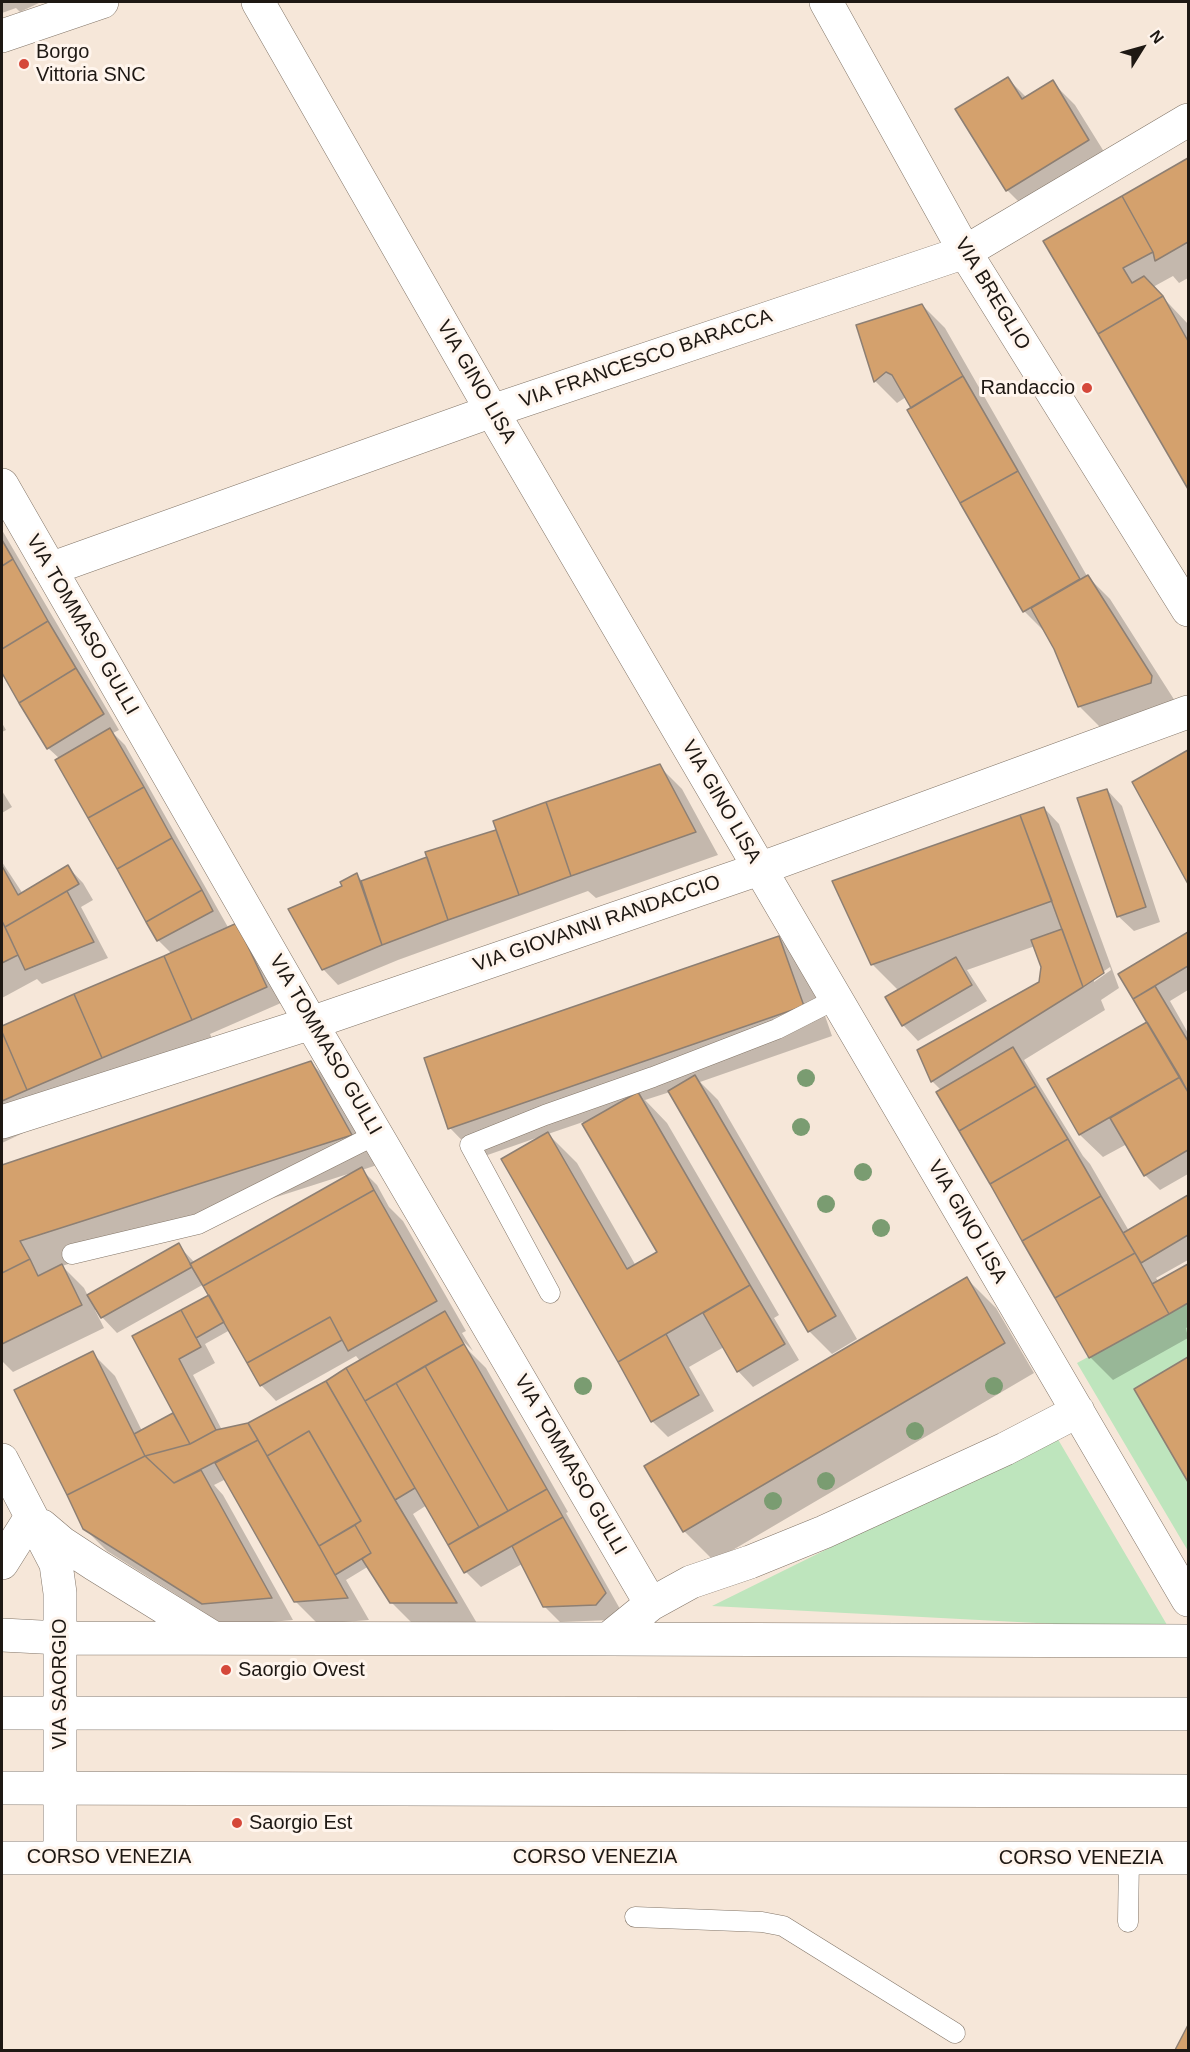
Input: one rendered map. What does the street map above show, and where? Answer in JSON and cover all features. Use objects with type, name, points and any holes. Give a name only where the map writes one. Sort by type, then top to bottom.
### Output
[{"type":"street","points":[[2,36],[102,2]]},
{"type":"street","name":"VIA GINO LISA","points":[[258,2],[492,411],[1188,1600]]},
{"type":"street","name":"VIA BREGLIO","points":[[826,2],[965,252],[1188,610]]},
{"type":"street","name":"VIA FRANCESCO BARACCA","points":[[50,569],[492,411],[965,252],[1188,120]]},
{"type":"street","name":"VIA TOMMASO GULLI","points":[[2,485],[311,1023],[651,1604]]},
{"type":"street","name":"VIA GIOVANNI RANDACCIO","points":[[2,1122],[311,1023],[759,869],[1188,712]]},
{"type":"street","points":[[608,1639],[651,1604],[691,1582],[750,1562],[824,1532],[1005,1449],[1078,1411]]},
{"type":"street","name":"VIA SAORGIO","points":[[2,1460],[56,1564],[60,1593],[60,1858]]},
{"type":"street","points":[[2,1563],[31,1517]]},
{"type":"street","name":"VIA SAORGIO","points":[[31,1517],[70,1548],[212,1637]]},
{"type":"street","points":[[2,1635],[60,1638],[1188,1641]]},
{"type":"street","points":[[2,1713],[1188,1714]]},
{"type":"street","points":[[2,1788],[1188,1791]]},
{"type":"street","name":"CORSO VENEZIA","points":[[2,1858],[601,1856],[794,1859],[1188,1858]]},
{"type":"lane","points":[[550,1293],[470,1145],[777,1029],[836,999]]},
{"type":"lane","points":[[72,1254],[198,1224],[377,1134]]},
{"type":"lane","points":[[1128,1923],[1129,1858]]},
{"type":"lane","points":[[635,1917],[762,1922],[783,1926],[955,2033]]},
{"type":"green space","points":[[1188,1303],[1188,1551],[1077,1363]]},
{"type":"green space","points":[[1056,1436],[1170,1630],[712,1606]]},
{"type":"building","points":[[1008,77],[1022,99],[1053,80],[1089,140],[1006,191],[955,109]]},
{"type":"building","points":[[1188,158],[1188,242],[1155,261],[1153,252],[1122,196]]},
{"type":"building","points":[[1122,196],[1153,252],[1123,268],[1132,283],[1144,276],[1163,296],[1098,334],[1043,241]]},
{"type":"building","points":[[1163,296],[1188,341],[1188,489],[1098,334]]},
{"type":"building","points":[[922,304],[963,376],[911,408],[892,375],[886,372],[874,382],[856,325]]},
{"type":"building","points":[[963,376],[1018,471],[960,503],[907,410]]},
{"type":"building","points":[[1018,471],[1080,579],[1023,612],[960,503]]},
{"type":"building","points":[[2,540],[13,559],[2,566]]},
{"type":"building","points":[[13,559],[48,621],[2,649],[2,566]]},
{"type":"building","points":[[1088,575],[1152,676],[1151,683],[1078,707],[1054,649],[1031,608]]},
{"type":"building","points":[[48,621],[76,668],[19,703],[2,673],[2,649]]},
{"type":"building","points":[[76,668],[104,714],[47,749],[19,703]]},
{"type":"building","points":[[110,728],[144,787],[88,818],[55,760]]},
{"type":"building","points":[[1188,750],[1188,884],[1132,782]]},
{"type":"building","points":[[660,764],[696,832],[571,876],[546,802]]},
{"type":"building","points":[[144,787],[172,838],[117,869],[88,818]]},
{"type":"building","points":[[1107,789],[1146,907],[1117,917],[1077,798]]},
{"type":"building","points":[[546,802],[571,876],[519,895],[493,821]]},
{"type":"building","points":[[1044,807],[1104,973],[1083,987],[1020,815]]},
{"type":"building","points":[[1020,815],[1052,901],[871,965],[832,881]]},
{"type":"building","points":[[496,830],[519,895],[448,920],[425,852]]},
{"type":"building","points":[[172,838],[202,890],[146,922],[117,869]]},
{"type":"building","points":[[427,857],[448,920],[382,945],[361,881]]},
{"type":"building","points":[[68,865],[79,884],[5,927],[2,921],[2,866],[18,895]]},
{"type":"building","points":[[357,873],[382,945],[322,970],[288,909],[342,886],[340,882]]},
{"type":"building","points":[[202,890],[213,911],[157,941],[146,922]]},
{"type":"building","points":[[67,891],[94,942],[25,970],[5,927]]},
{"type":"building","points":[[2,921],[18,955],[2,963]]},
{"type":"building","points":[[237,923],[267,987],[192,1020],[164,956]]},
{"type":"building","points":[[1062,929],[1083,987],[931,1082],[917,1050],[1039,982],[1041,967],[1031,940]]},
{"type":"building","points":[[1188,932],[1188,966],[1133,999],[1118,974]]},
{"type":"building","points":[[779,936],[804,1006],[448,1129],[424,1058]]},
{"type":"building","points":[[164,956],[192,1020],[102,1058],[74,994]]},
{"type":"building","points":[[956,957],[972,985],[902,1026],[885,997]]},
{"type":"building","points":[[1155,986],[1188,1041],[1188,1092],[1133,999]]},
{"type":"building","points":[[74,994],[102,1058],[27,1090],[2,1032],[2,1026]]},
{"type":"building","points":[[1147,1022],[1180,1077],[1079,1135],[1047,1079]]},
{"type":"building","points":[[2,1032],[27,1090],[2,1101]]},
{"type":"building","points":[[1013,1047],[1036,1086],[959,1131],[936,1092]]},
{"type":"building","points":[[311,1061],[352,1135],[20,1241],[30,1259],[2,1273],[2,1165]]},
{"type":"building","points":[[695,1075],[836,1316],[808,1332],[668,1091]]},
{"type":"building","points":[[1180,1077],[1188,1092],[1188,1150],[1144,1176],[1110,1118]]},
{"type":"building","points":[[1036,1086],[1068,1139],[990,1184],[959,1131]]},
{"type":"building","points":[[638,1092],[750,1285],[618,1362],[501,1159],[548,1132],[627,1269],[657,1252],[582,1124]]},
{"type":"building","points":[[1068,1139],[1101,1196],[1022,1241],[990,1184]]},
{"type":"building","points":[[362,1167],[374,1190],[203,1286],[190,1264]]},
{"type":"building","points":[[374,1190],[437,1301],[348,1351],[330,1317],[247,1363],[203,1286]]},
{"type":"building","points":[[1188,1195],[1188,1235],[1141,1263],[1123,1233]]},
{"type":"building","points":[[1101,1196],[1135,1253],[1055,1298],[1022,1241]]},
{"type":"building","points":[[179,1243],[192,1267],[101,1318],[87,1295]]},
{"type":"building","points":[[1135,1253],[1169,1314],[1089,1358],[1055,1298]]},
{"type":"building","points":[[30,1259],[38,1276],[62,1264],[82,1305],[2,1344],[2,1273]]},
{"type":"building","points":[[1188,1264],[1188,1303],[1169,1314],[1152,1284]]},
{"type":"building","points":[[967,1277],[1005,1343],[683,1532],[644,1466]]},
{"type":"building","points":[[750,1285],[785,1344],[737,1372],[703,1313]]},
{"type":"building","points":[[209,1295],[224,1322],[196,1338],[181,1310]]},
{"type":"building","points":[[181,1310],[201,1347],[179,1359],[216,1430],[190,1444],[132,1336]]},
{"type":"building","points":[[445,1311],[464,1344],[365,1401],[346,1368]]},
{"type":"building","points":[[330,1317],[342,1340],[260,1386],[247,1363]]},
{"type":"building","points":[[666,1334],[699,1395],[651,1422],[618,1362]]},
{"type":"building","points":[[464,1344],[547,1489],[508,1511],[425,1366]]},
{"type":"building","points":[[93,1351],[145,1456],[67,1495],[14,1390]]},
{"type":"building","points":[[1188,1357],[1188,1482],[1134,1389]]},
{"type":"building","points":[[425,1366],[508,1511],[479,1527],[396,1383]]},
{"type":"building","points":[[346,1368],[415,1488],[395,1500],[326,1381]]},
{"type":"building","points":[[326,1381],[457,1603],[390,1603],[362,1559],[371,1553],[355,1525],[361,1521],[309,1431],[267,1456],[248,1423]]},
{"type":"building","points":[[396,1383],[479,1527],[448,1545],[365,1401]]},
{"type":"building","points":[[173,1413],[190,1444],[145,1456],[134,1434]]},
{"type":"building","points":[[248,1423],[258,1440],[174,1483],[145,1456],[190,1444],[216,1430]]},
{"type":"building","points":[[309,1431],[361,1521],[319,1546],[267,1456]]},
{"type":"building","points":[[258,1440],[348,1598],[294,1602],[215,1463]]},
{"type":"building","points":[[145,1456],[174,1483],[201,1470],[272,1598],[202,1604],[83,1529],[67,1495]]},
{"type":"building","points":[[547,1489],[563,1517],[464,1573],[448,1545]]},
{"type":"building","points":[[563,1517],[606,1593],[596,1605],[543,1607],[512,1546]]},
{"type":"building","points":[[355,1525],[371,1553],[335,1575],[319,1546]]},
{"type":"building","points":[[1188,2025],[1188,2050],[1175,2050]]},
{"type":"place","name":"Borgo Vittoria SNC","points":[[24,64]]},
{"type":"place","name":"Randaccio","points":[[1087,388]]},
{"type":"place","name":"Saorgio Ovest","points":[[226,1670]]},
{"type":"place","name":"Saorgio Est","points":[[237,1823]]}]
